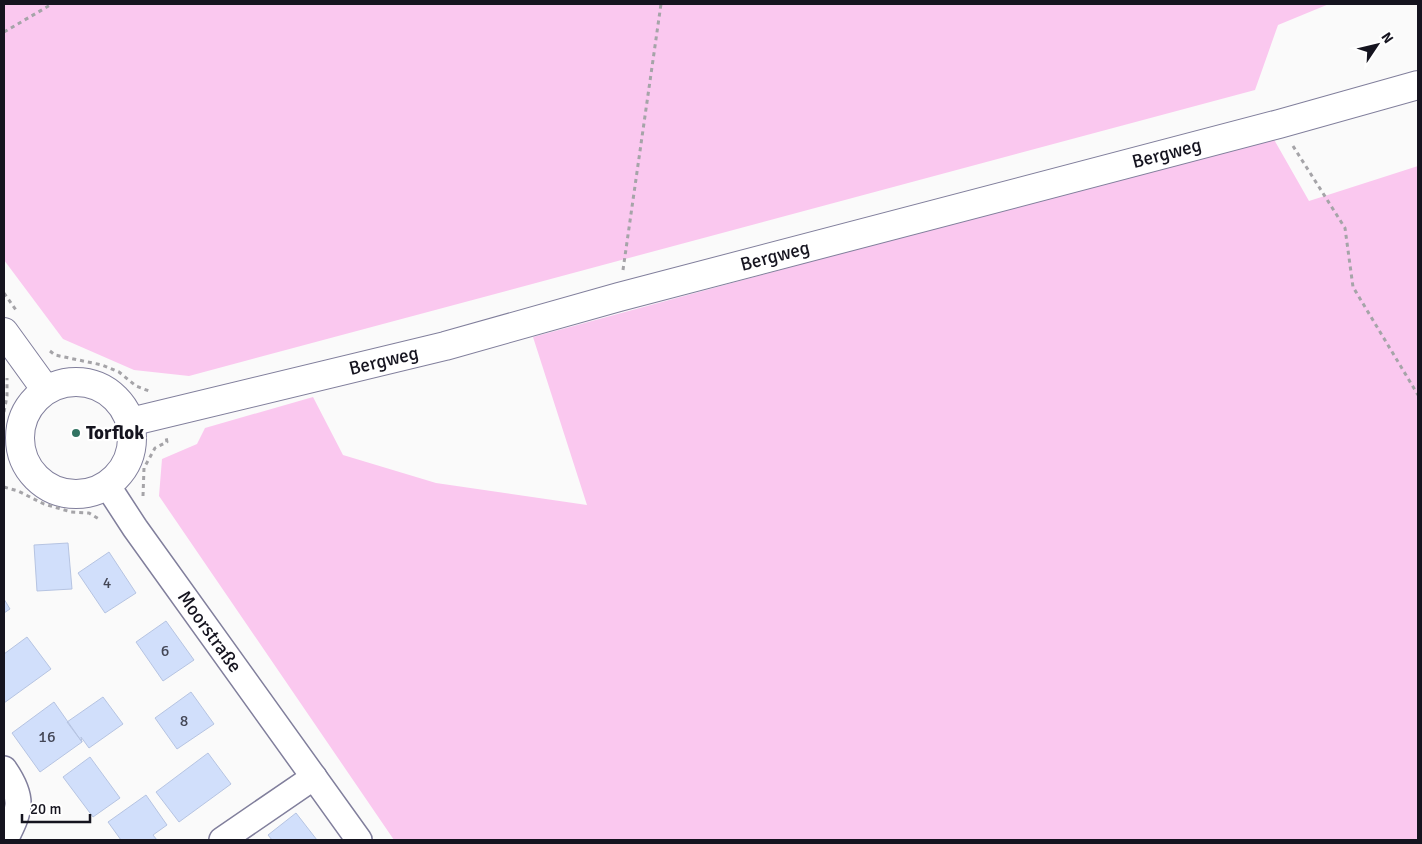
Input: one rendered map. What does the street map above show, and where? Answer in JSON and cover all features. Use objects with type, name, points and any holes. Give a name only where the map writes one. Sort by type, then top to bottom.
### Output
[{"type":"main road","name":"Bergweg","points":[[130,422],[445,346],[619,297],[1279,124],[1418,84]]},
{"type":"main road","points":[[4,332],[46,390]]},
{"type":"main road","points":[[83,382],[106,390],[121,405],[130,422],[132,434],[131,451],[128,460],[118,475],[107,485],[92,492],[64,493],[50,488],[29,468],[13,457],[20,438],[25,414],[33,402],[46,390],[65,383],[83,382]]},
{"type":"street","name":"Moorstraße","points":[[107,485],[124,512],[359,840]]},
{"type":"street","points":[[4,769],[12,781],[19,801],[16,819],[5,840]]},
{"type":"street","points":[[222,840],[314,777]]},
{"type":"path","points":[[4,32],[52,4]]},
{"type":"path","points":[[619,297],[661,4]]},
{"type":"path","points":[[1279,124],[1345,228],[1354,286],[1418,395]]},
{"type":"path","points":[[4,487],[18,491],[44,504],[71,512],[89,513],[108,524],[143,499],[144,468],[155,448],[168,442],[154,393],[136,386],[119,372],[102,365],[55,356],[49,350]]},
{"type":"shaded area","points":[[4,4],[1329,4],[1278,25],[1255,90],[189,376],[134,370],[63,339],[4,260]]},
{"type":"shaded area","points":[[1272,136],[1309,201],[1418,166],[1418,840],[394,840],[159,496],[162,459],[197,444],[205,428],[313,397],[343,455],[436,483],[587,505],[533,337]]},
{"type":"building","points":[[68,543],[72,589],[37,591],[34,545]]},
{"type":"building","points":[[109,552],[136,593],[105,613],[78,573]]},
{"type":"building","points":[[4,599],[10,609],[4,613]]},
{"type":"building","points":[[166,621],[194,660],[163,681],[136,642]]},
{"type":"building","points":[[27,637],[51,669],[4,703],[4,654]]},
{"type":"building","points":[[191,692],[214,724],[177,749],[155,718]]},
{"type":"building","points":[[103,697],[123,724],[89,748],[67,722]]},
{"type":"building","points":[[54,702],[82,742],[40,772],[12,733]]},
{"type":"building","points":[[208,753],[231,784],[179,822],[156,792]]},
{"type":"building","points":[[90,757],[120,798],[93,817],[63,777]]},
{"type":"building","points":[[146,795],[167,825],[153,835],[157,840],[121,840],[108,822]]},
{"type":"building","points":[[296,813],[317,840],[272,840],[268,835]]},
{"type":"place","name":"Torflok","points":[[76,433]]}]
